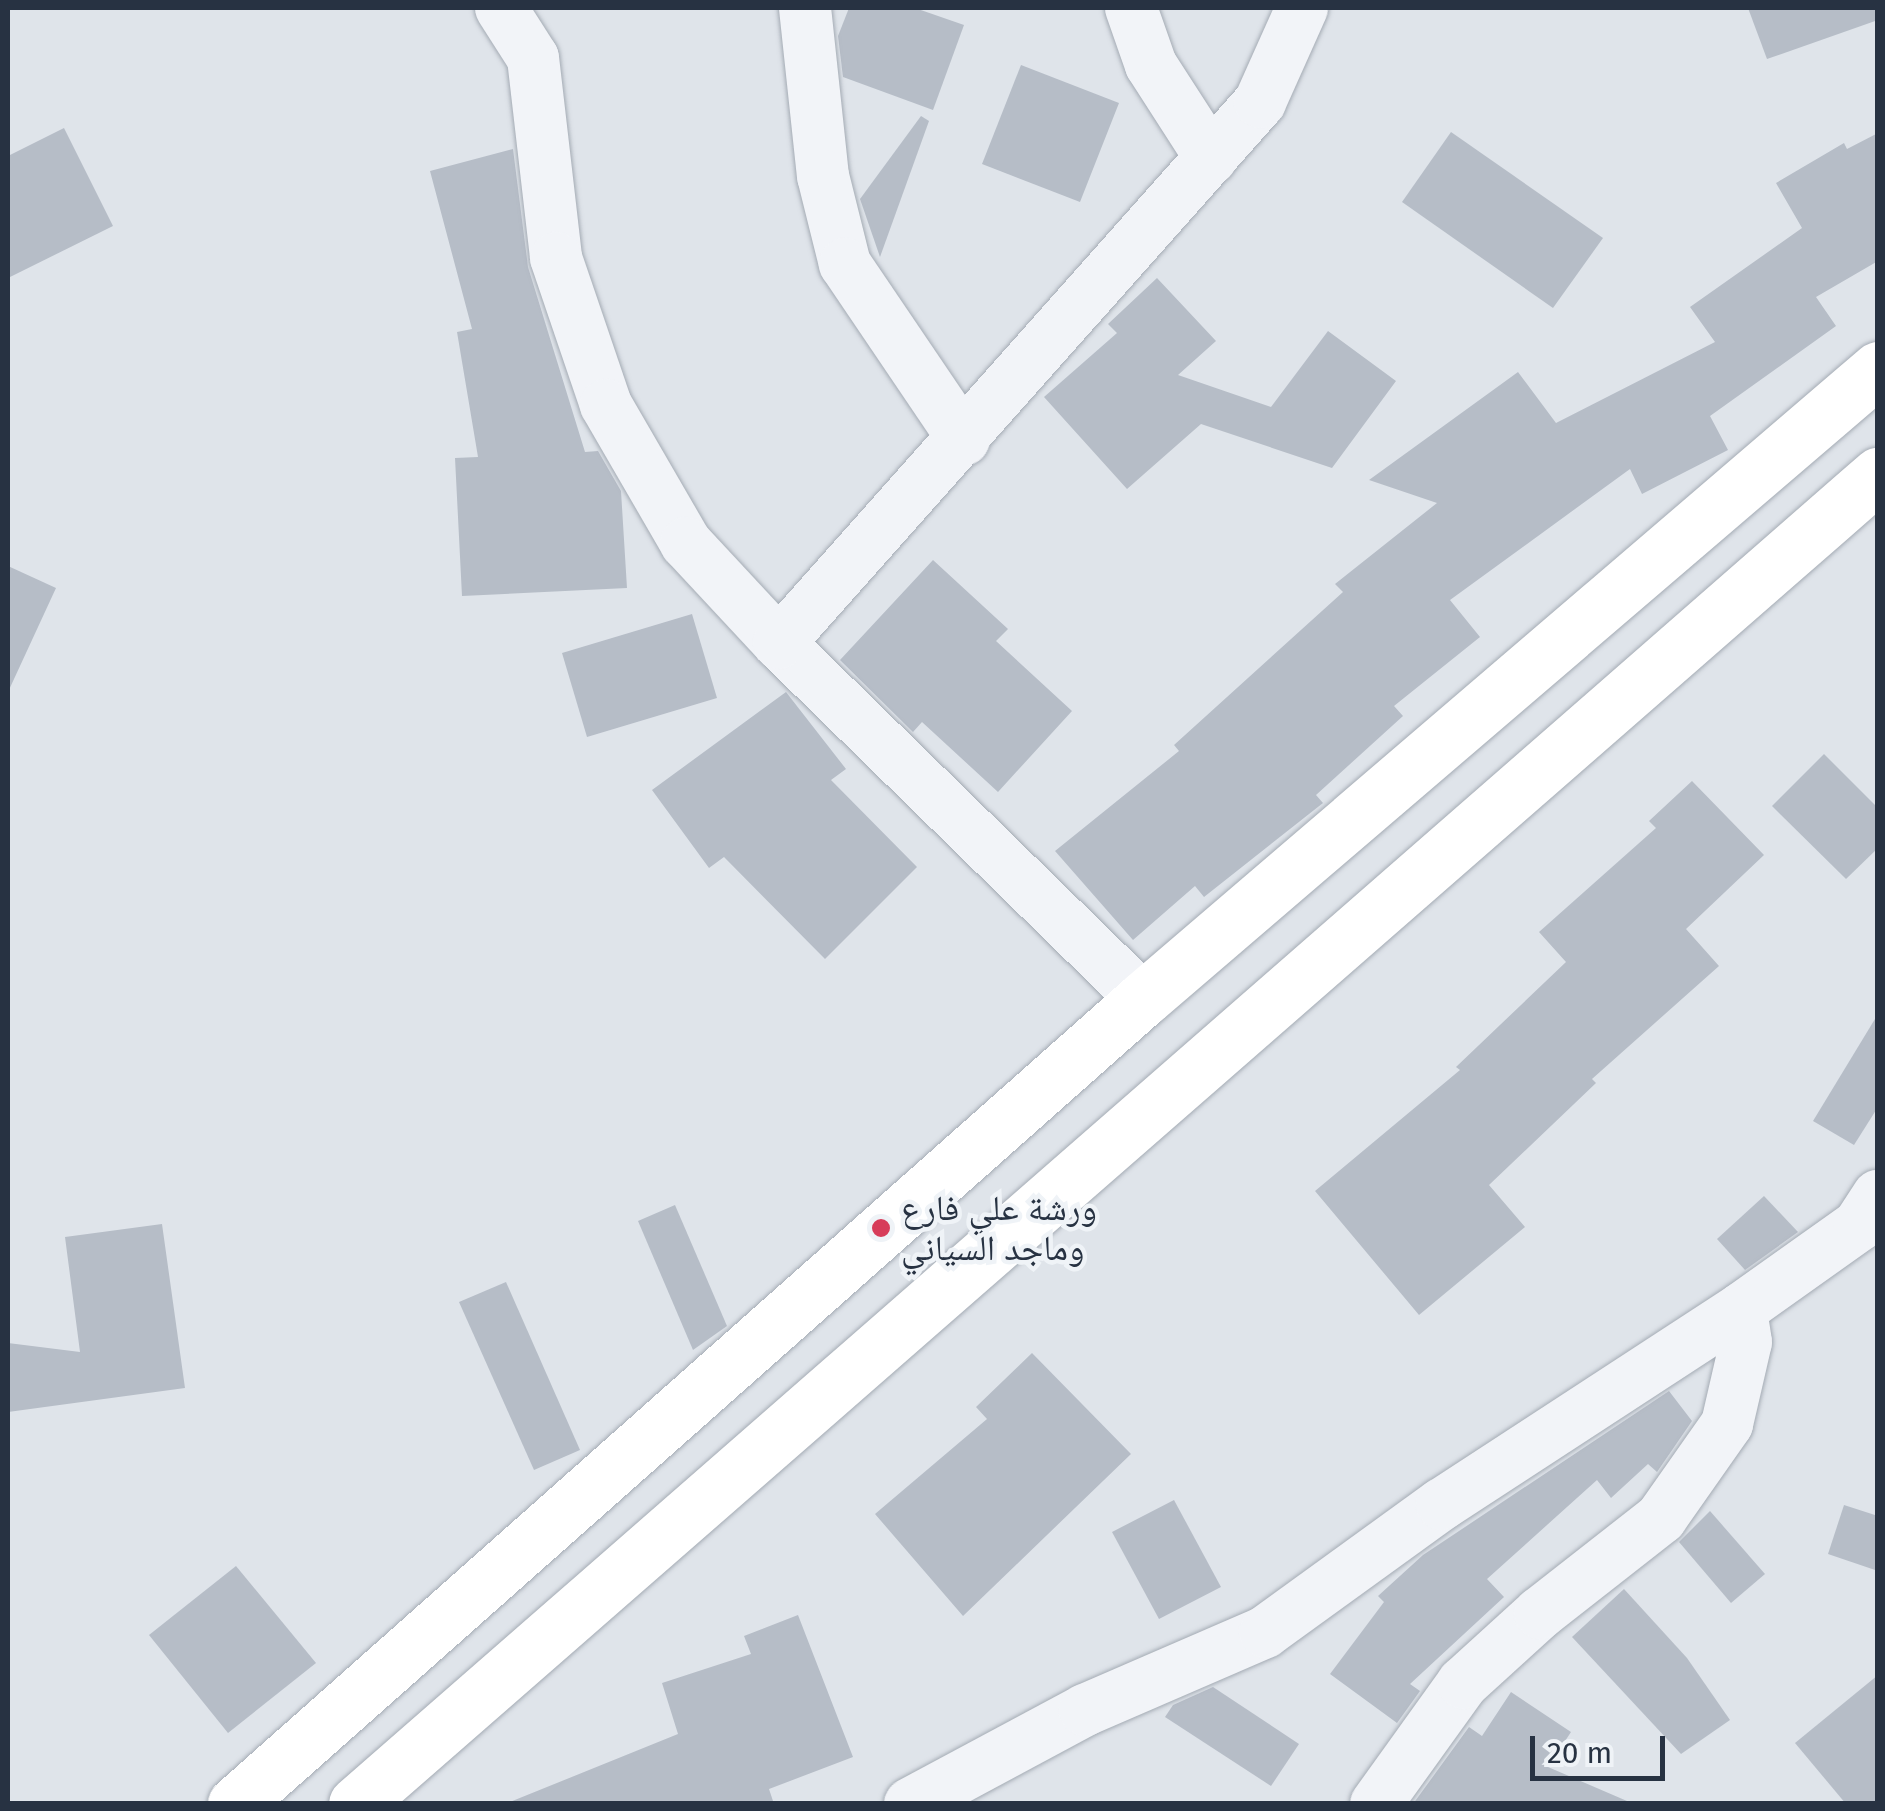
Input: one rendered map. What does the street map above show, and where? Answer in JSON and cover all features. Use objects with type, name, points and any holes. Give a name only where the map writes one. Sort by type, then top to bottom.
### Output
[{"type":"main road","points":[[236,1804],[1143,999],[1878,369]]},
{"type":"main road","points":[[356,1804],[1878,475]]},
{"type":"main road","points":[[728,1368],[786,1428]]},
{"type":"street","points":[[501,8],[532,58],[556,258],[606,404],[686,543],[779,643],[1143,999]]},
{"type":"street","points":[[806,8],[824,176],[846,264],[964,440]]},
{"type":"street","points":[[1131,8],[1151,65],[1211,158]]},
{"type":"street","points":[[779,643],[964,440],[1260,102],[1302,8]]},
{"type":"street","points":[[910,1804],[1085,1710],[1265,1632],[1442,1504],[1740,1309],[1859,1224],[1878,1196]]},
{"type":"street","points":[[1376,1804],[1464,1683],[1540,1612],[1661,1518],[1727,1424],[1746,1342],[1740,1309]]},
{"type":"building","points":[[849,8],[915,8],[964,25],[933,110],[843,77],[838,36]]},
{"type":"building","points":[[1748,8],[1878,8],[1878,20],[1767,59]]},
{"type":"building","points":[[1021,65],[1119,103],[1080,202],[982,164]]},
{"type":"building","points":[[921,116],[929,121],[880,257],[860,199]]},
{"type":"building","points":[[64,128],[113,226],[8,278],[8,156]]},
{"type":"building","points":[[1451,132],[1603,238],[1553,308],[1402,202]]},
{"type":"building","points":[[1878,133],[1878,261],[1816,297],[1836,326],[1710,416],[1728,450],[1642,494],[1630,469],[1450,600],[1480,637],[1394,706],[1403,716],[1316,795],[1323,803],[1204,897],[1195,886],[1133,940],[1055,851],[1179,751],[1174,745],[1343,592],[1335,584],[1437,503],[1369,480],[1518,372],[1556,423],[1715,342],[1690,307],[1802,228],[1776,183],[1844,143],[1847,149]]},
{"type":"building","points":[[513,149],[528,267],[585,452],[598,451],[621,491],[627,588],[462,596],[455,458],[478,457],[457,332],[472,329],[430,171]]},
{"type":"building","points":[[1157,278],[1216,341],[1178,375],[1271,407],[1328,331],[1396,381],[1332,468],[1201,424],[1127,489],[1044,397],[1117,333],[1108,324]]},
{"type":"building","points":[[933,560],[1008,629],[996,641],[1072,711],[998,792],[922,722],[913,732],[840,660]]},
{"type":"building","points":[[8,566],[56,588],[8,692]]},
{"type":"building","points":[[692,614],[717,698],[587,737],[562,653]]},
{"type":"building","points":[[786,692],[846,769],[831,780],[917,867],[825,959],[724,857],[709,868],[652,790]]},
{"type":"building","points":[[1824,754],[1878,808],[1878,848],[1846,879],[1772,806]]},
{"type":"building","points":[[1692,781],[1764,855],[1686,929],[1719,966],[1592,1079],[1596,1083],[1489,1185],[1525,1227],[1419,1315],[1315,1191],[1460,1070],[1456,1067],[1566,962],[1539,932],[1656,828],[1649,821]]},
{"type":"building","points":[[1878,1014],[1878,1107],[1854,1145],[1813,1121]]},
{"type":"building","points":[[1764,1196],[1798,1232],[1745,1270],[1717,1239]]},
{"type":"building","points":[[675,1205],[727,1326],[693,1350],[638,1221]]},
{"type":"building","points":[[162,1224],[185,1388],[8,1412],[8,1343],[80,1352],[65,1237]]},
{"type":"building","points":[[506,1282],[580,1450],[534,1470],[459,1302]]},
{"type":"building","points":[[1032,1353],[1131,1454],[963,1616],[875,1514],[987,1419],[976,1407]]},
{"type":"building","points":[[1669,1391],[1692,1421],[1657,1472],[1648,1464],[1611,1498],[1597,1480],[1487,1579],[1504,1597],[1410,1684],[1420,1691],[1397,1723],[1330,1674],[1384,1602],[1378,1596],[1423,1555]]},
{"type":"building","points":[[1174,1500],[1221,1587],[1159,1619],[1112,1532]]},
{"type":"building","points":[[1844,1505],[1878,1516],[1878,1571],[1828,1554]]},
{"type":"building","points":[[1710,1511],[1765,1574],[1731,1603],[1679,1542]]},
{"type":"building","points":[[236,1566],[316,1663],[228,1733],[149,1635]]},
{"type":"building","points":[[1624,1589],[1687,1658],[1730,1720],[1681,1754],[1572,1637]]},
{"type":"building","points":[[798,1615],[853,1757],[769,1789],[774,1804],[505,1804],[678,1734],[662,1683],[751,1654],[744,1636]]},
{"type":"building","points":[[1878,1675],[1878,1804],[1846,1804],[1795,1743]]},
{"type":"building","points":[[1213,1687],[1299,1744],[1271,1786],[1165,1717],[1173,1705]]},
{"type":"building","points":[[1511,1692],[1571,1732],[1548,1767],[1634,1804],[1413,1804],[1469,1727],[1482,1736]]},
{"type":"place","name":"ورشة علي فارع وماجد السياني","points":[[881,1228]]}]
